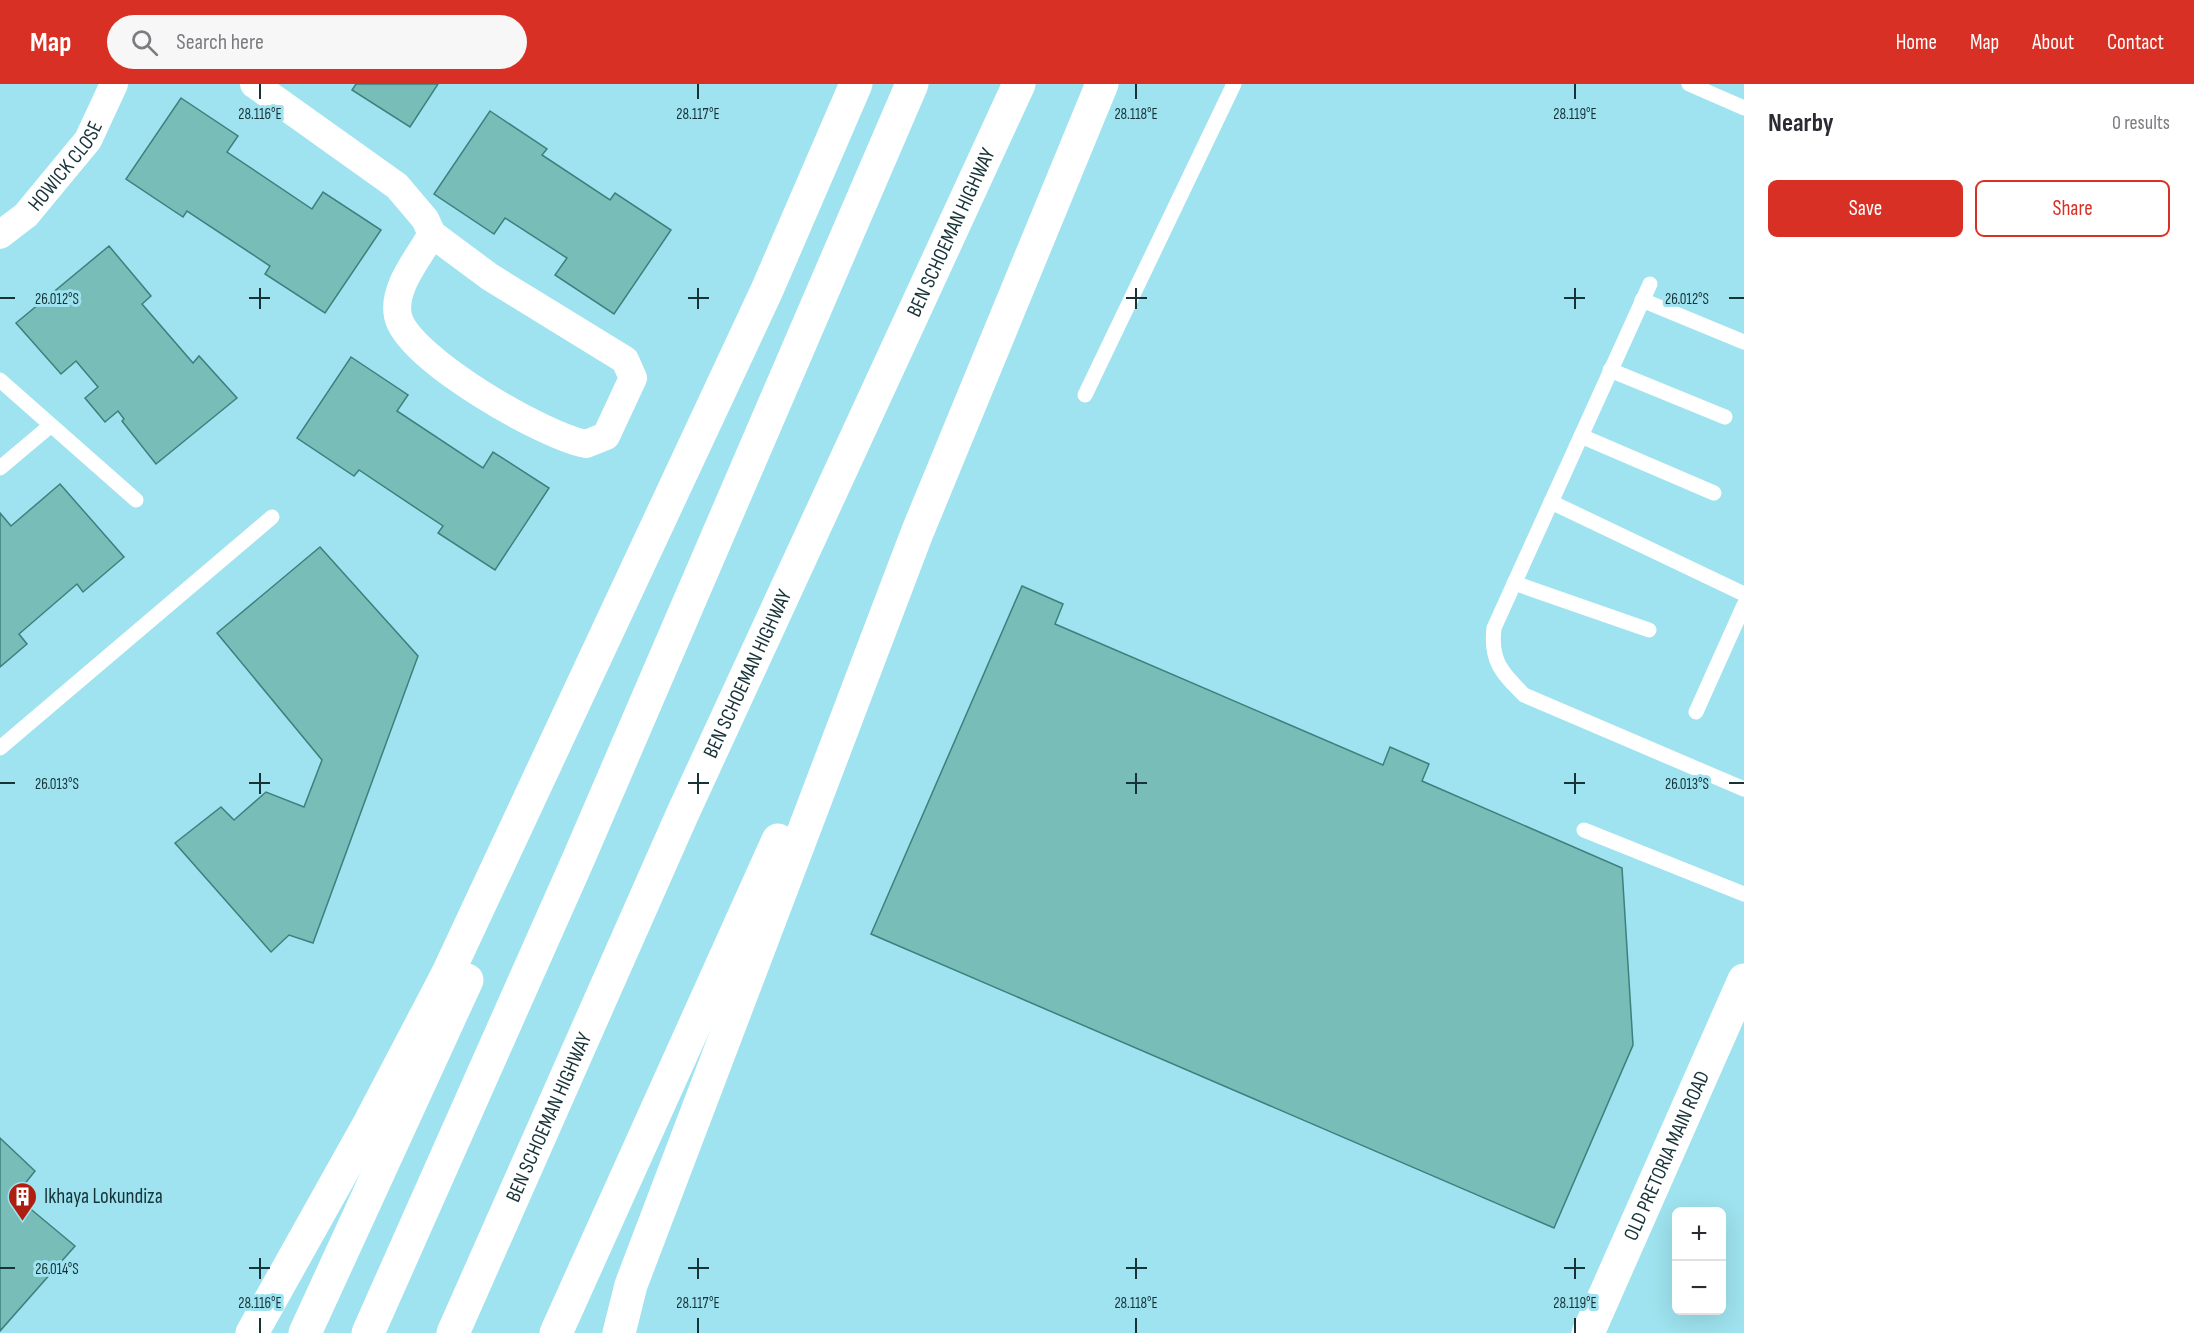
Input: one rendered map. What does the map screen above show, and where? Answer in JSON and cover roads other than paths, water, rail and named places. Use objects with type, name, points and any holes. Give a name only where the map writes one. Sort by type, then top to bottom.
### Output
[{"type":"main road","points":[[305,1333],[479,954],[856,84]]},
{"type":"main road","points":[[368,1333],[582,849],[912,84]]},
{"type":"main road","name":"BEN SCHOEMAN HIGHWAY","points":[[453,1333],[682,815],[1019,84]]},
{"type":"main road","points":[[619,1333],[631,1285],[917,532],[1102,84]]},
{"type":"main road","points":[[252,1333],[370,1122],[447,975],[767,290]]},
{"type":"main road","points":[[556,1333],[917,532]]},
{"type":"main road","name":"OLD PRETORIA MAIN ROAD","points":[[1588,1333],[1744,980]]},
{"type":"street","name":"HOWICK CLOSE","points":[[0,235],[26,215],[88,140],[114,84]]},
{"type":"street","points":[[254,84],[397,186],[425,219],[432,234],[490,277],[625,360],[633,378],[606,436],[586,444],[543,430],[451,374],[414,342],[398,316],[398,293],[432,234]]},
{"type":"lane","points":[[1085,395],[1234,84]]},
{"type":"lane","points":[[1689,84],[1744,108]]},
{"type":"lane","points":[[1650,284],[1494,628],[1492,648],[1508,679],[1524,695],[1744,789]]},
{"type":"lane","points":[[1642,300],[1744,342]]},
{"type":"lane","points":[[1611,370],[1725,417]]},
{"type":"lane","points":[[0,380],[136,500]]},
{"type":"lane","points":[[0,468],[50,426]]},
{"type":"lane","points":[[1581,436],[1714,493]]},
{"type":"lane","points":[[1551,502],[1744,594]]},
{"type":"lane","points":[[0,748],[272,517]]},
{"type":"lane","points":[[1514,584],[1649,630]]},
{"type":"lane","points":[[1696,712],[1744,605]]},
{"type":"lane","points":[[1584,830],[1744,894]]},
{"type":"place","name":"Ikhaya Lokundiza","points":[[23,1222]]}]
